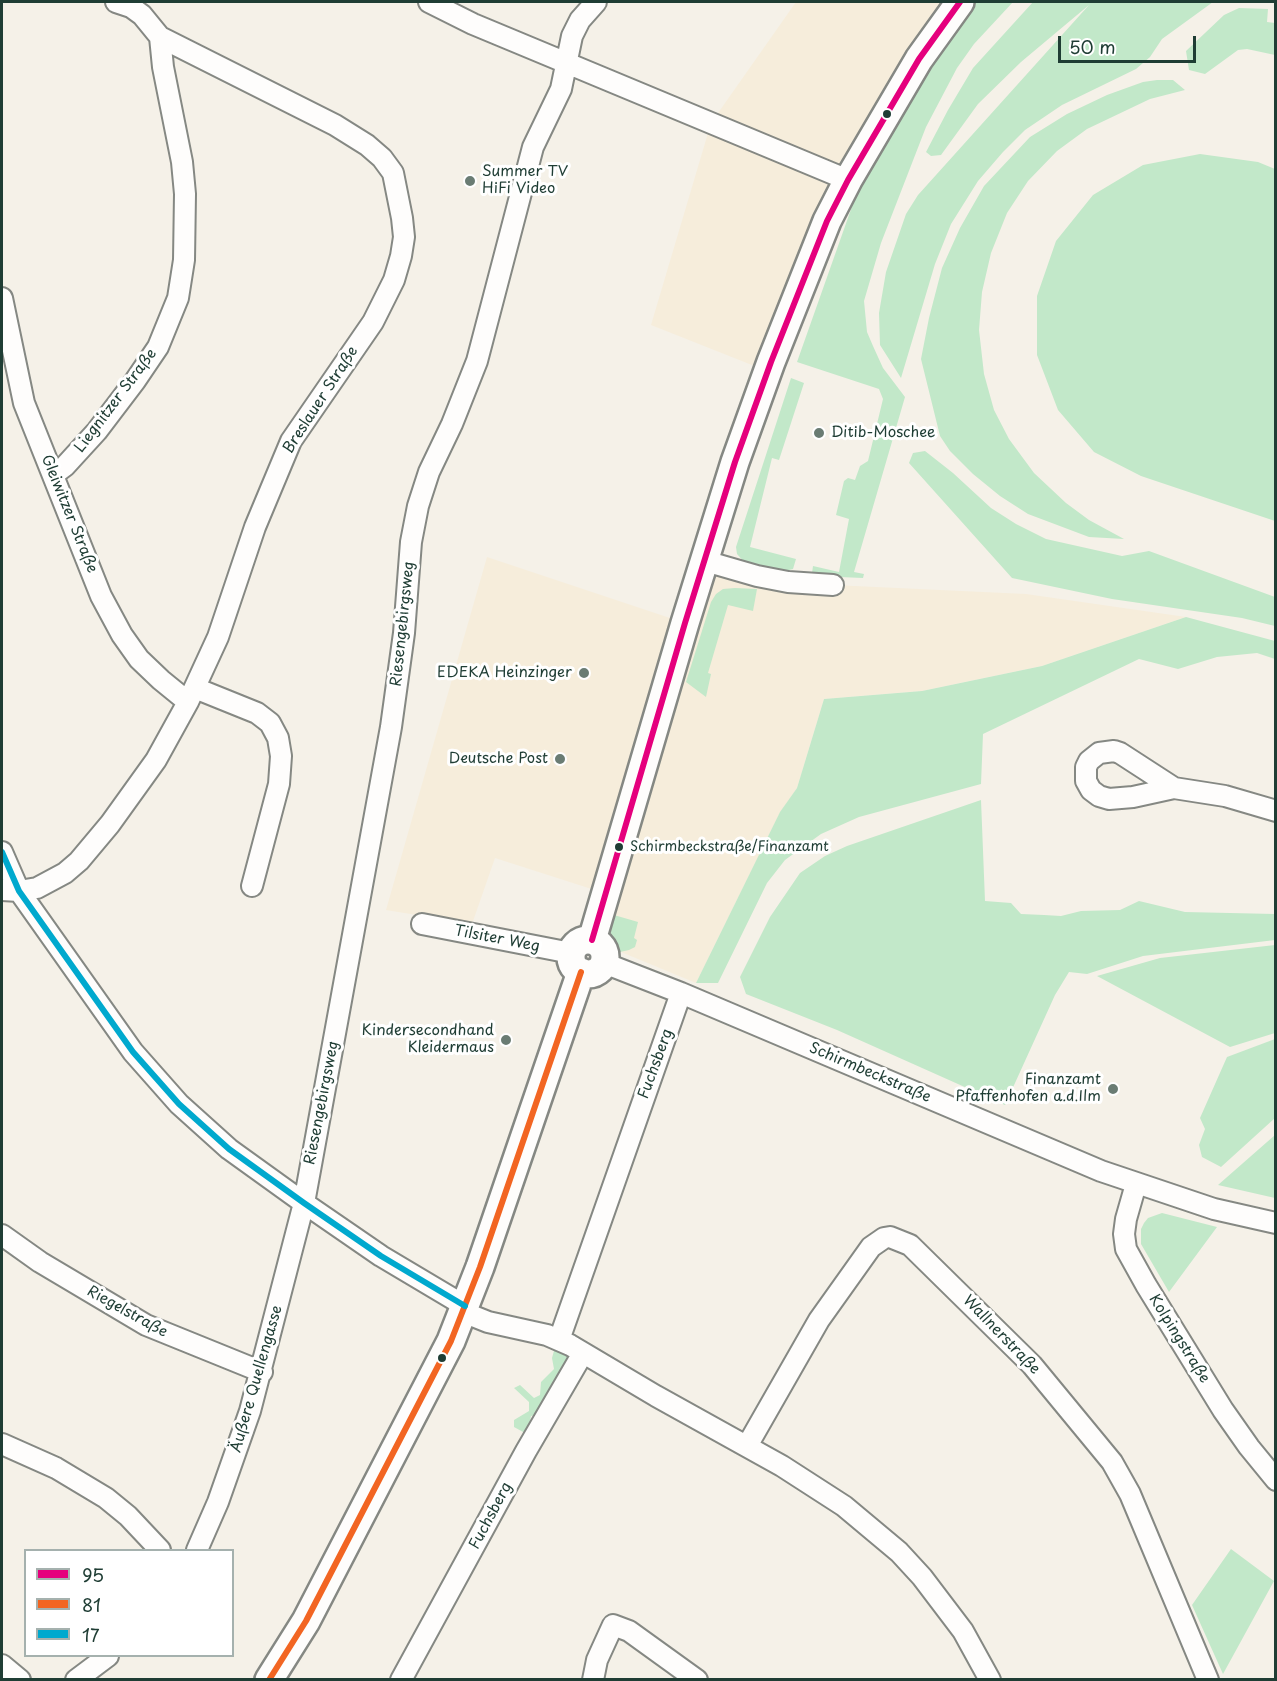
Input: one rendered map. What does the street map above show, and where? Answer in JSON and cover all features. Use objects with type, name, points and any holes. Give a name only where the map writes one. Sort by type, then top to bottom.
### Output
[{"type":"street","points":[[117,2],[131,7],[142,15],[160,37]]},
{"type":"street","points":[[429,2],[473,24],[848,180]]},
{"type":"street","name":"Riesengebirgsweg","points":[[304,1203],[391,727],[404,633],[411,542],[418,506],[429,472],[452,424],[477,361],[533,147],[561,89],[572,36],[580,20],[596,2]]},
{"type":"street","points":[[269,1680],[306,1621],[452,1341],[480,1268],[587,957],[685,623],[735,462],[771,362],[827,221],[848,180],[919,59],[960,2]]},
{"type":"street","name":"Liegnitzer Straße","points":[[53,475],[65,466],[97,431],[135,381],[158,347],[178,298],[184,260],[185,194],[182,162],[163,67],[160,37]]},
{"type":"street","name":"Breslauer Straße","points":[[10,890],[37,888],[53,880],[79,861],[110,824],[156,760],[192,695],[218,638],[255,527],[291,441],[373,322],[394,280],[401,256],[404,237],[399,194],[393,173],[368,145],[335,125],[160,37]]},
{"type":"street","name":"Gleiwitzer Straße","points":[[2,298],[24,403],[111,617],[129,646],[150,671],[192,695],[257,713],[270,723],[278,738],[281,756],[279,784],[252,886]]},
{"type":"street","points":[[705,561],[788,582],[833,585]]},
{"type":"street","points":[[1174,788],[1216,794],[1275,811]]},
{"type":"street","points":[[2,852],[10,890],[133,1053],[179,1104],[230,1149],[381,1256],[464,1309],[488,1322],[559,1340],[782,1466],[844,1506],[899,1552],[943,1602],[963,1631],[990,1680]]},
{"type":"street","name":"Tilsiter Weg","points":[[422,924],[587,957]]},
{"type":"street","name":"Schirmbeckstraße","points":[[587,957],[681,993],[1101,1171],[1214,1209],[1275,1223]]},
{"type":"street","name":"Fuchsberg","points":[[559,1340],[681,993]]},
{"type":"street","name":"Kolpingstraße","points":[[1136,1184],[1126,1219],[1124,1234],[1126,1249],[1218,1401],[1249,1447],[1274,1474]]},
{"type":"street","name":"Äußere Quellengasse","points":[[198,1549],[237,1451],[262,1372],[304,1203]]},
{"type":"street","name":"Riegelstraße","points":[[2,1235],[40,1262],[146,1325],[262,1372]]},
{"type":"street","name":"Wallnerstraße","points":[[747,1446],[819,1320],[871,1247],[884,1238],[890,1237],[910,1245],[1032,1365],[1112,1462],[1130,1494],[1208,1680]]},
{"type":"street","name":"Fuchsberg","points":[[401,1680],[526,1451],[583,1353]]},
{"type":"street","points":[[2,1444],[56,1468],[106,1498],[128,1516],[158,1549]]},
{"type":"street","points":[[593,1680],[600,1650],[613,1625],[629,1631],[697,1680]]},
{"type":"street","points":[[76,1680],[107,1657]]},
{"type":"street","points":[[2,1665],[20,1680]]},
{"type":"shaded area","points":[[796,2],[957,2],[919,59],[767,371],[651,325],[711,123]]},
{"type":"shaded area","points":[[487,557],[685,623],[705,561],[833,585],[1026,594],[1186,617],[1042,666],[922,691],[824,699],[797,788],[780,813],[696,983],[592,940],[604,893],[495,858],[472,924],[386,910]]},
{"type":"green space","points":[[976,2],[1013,2],[974,44],[957,68],[926,127],[881,243],[864,301],[867,332],[883,368],[905,397],[854,572],[864,574],[863,578],[816,576],[812,573],[813,566],[839,572],[849,519],[836,515],[844,481],[848,478],[855,480],[860,466],[868,461],[883,399],[879,389],[797,362],[855,198],[910,99],[967,12]]},
{"type":"green space","points":[[1033,2],[1213,2],[1162,39],[1150,57],[1136,69],[1062,105],[1025,130],[978,181],[951,224],[935,264],[901,378],[880,345],[879,313],[886,272],[906,214],[918,195],[1089,5],[1021,62],[978,104],[941,155],[931,156],[926,152],[973,68]]},
{"type":"green space","points":[[1239,8],[1268,9],[1267,22],[1275,23],[1275,55],[1247,49],[1238,50],[1205,74],[1189,70],[1186,51],[1224,15]]},
{"type":"green space","points":[[1173,80],[1185,90],[1150,99],[1087,129],[1057,151],[1028,181],[1007,213],[991,253],[982,292],[979,330],[984,374],[994,410],[1009,439],[1034,473],[1066,503],[1089,520],[1124,539],[1089,537],[1028,514],[1000,496],[950,451],[940,436],[921,359],[942,268],[960,228],[984,186],[1030,137],[1067,114],[1107,95],[1143,82]]},
{"type":"green space","points":[[1200,154],[1258,162],[1275,169],[1275,521],[1141,476],[1094,452],[1058,410],[1037,355],[1037,296],[1056,241],[1093,195],[1143,165]]},
{"type":"green space","points":[[791,378],[804,383],[779,460],[772,458],[750,547],[796,559],[793,569],[785,571],[745,563],[737,554],[736,547]]},
{"type":"green space","points":[[925,451],[991,508],[1046,539],[1122,556],[1149,551],[1275,597],[1275,626],[1242,618],[1112,599],[1012,578],[909,463],[913,453]]},
{"type":"green space","points":[[723,589],[757,589],[753,611],[728,605],[708,673],[711,674],[706,697],[686,682],[711,602]]},
{"type":"green space","points":[[1186,617],[1275,641],[1275,659],[1257,653],[1217,657],[1178,669],[1139,659],[983,734],[981,784],[859,817],[821,834],[785,860],[767,883],[718,983],[696,983],[780,812],[797,788],[824,699],[922,691],[1042,666]]},
{"type":"green space","points":[[981,800],[985,901],[1011,903],[1021,914],[1061,916],[1081,911],[1120,910],[1139,901],[1185,912],[1275,914],[1275,940],[1143,956],[1087,974],[1069,972],[1055,995],[1005,1105],[837,1030],[746,994],[740,977],[770,917],[800,873],[825,856],[847,846]]},
{"type":"green space","points":[[614,915],[638,922],[634,938],[637,940],[635,947],[620,952],[613,944],[610,937]]},
{"type":"green space","points":[[1275,945],[1275,1033],[1230,1047],[1097,976],[1160,958]]},
{"type":"green space","points":[[1275,1039],[1275,1118],[1221,1167],[1202,1157],[1199,1145],[1205,1129],[1200,1118],[1227,1057]]},
{"type":"green space","points":[[1275,1135],[1275,1198],[1218,1185]]},
{"type":"green space","points":[[1162,1213],[1217,1227],[1169,1292],[1141,1244],[1141,1229],[1144,1223],[1148,1218]]},
{"type":"green space","points":[[555,1347],[570,1353],[569,1365],[544,1399],[547,1407],[539,1415],[531,1416],[528,1434],[514,1427],[514,1420],[529,1411],[529,1402],[514,1388],[520,1385],[534,1398],[540,1395],[541,1382],[554,1369],[552,1358]]},
{"type":"green space","points":[[1231,1549],[1274,1581],[1223,1674],[1192,1605]]},
{"type":"transit line","name":"95","points":[[592,940],[685,623],[735,462],[771,362],[827,221],[848,180],[919,59],[960,2]]},
{"type":"transit line","name":"17","points":[[2,852],[19,891],[133,1052],[179,1104],[229,1149],[304,1203],[381,1256],[465,1306]]},
{"type":"transit line","name":"81","points":[[269,1680],[306,1621],[451,1341],[480,1267],[581,972]]},
{"type":"place","name":"Summer TV HiFi Video","points":[[470,181]]},
{"type":"place","name":"Ditib-Moschee","points":[[819,433]]},
{"type":"place","name":"EDEKA Heinzinger","points":[[584,673]]},
{"type":"place","name":"Deutsche Post","points":[[560,759]]},
{"type":"place","name":"Schirmbeckstraße/Finanzamt","points":[[619,847]]},
{"type":"place","name":"Kindersecondhand Kleidermaus","points":[[506,1040]]},
{"type":"place","name":"Finanzamt Pfaffenhofen a.d.Ilm","points":[[1113,1089]]}]
